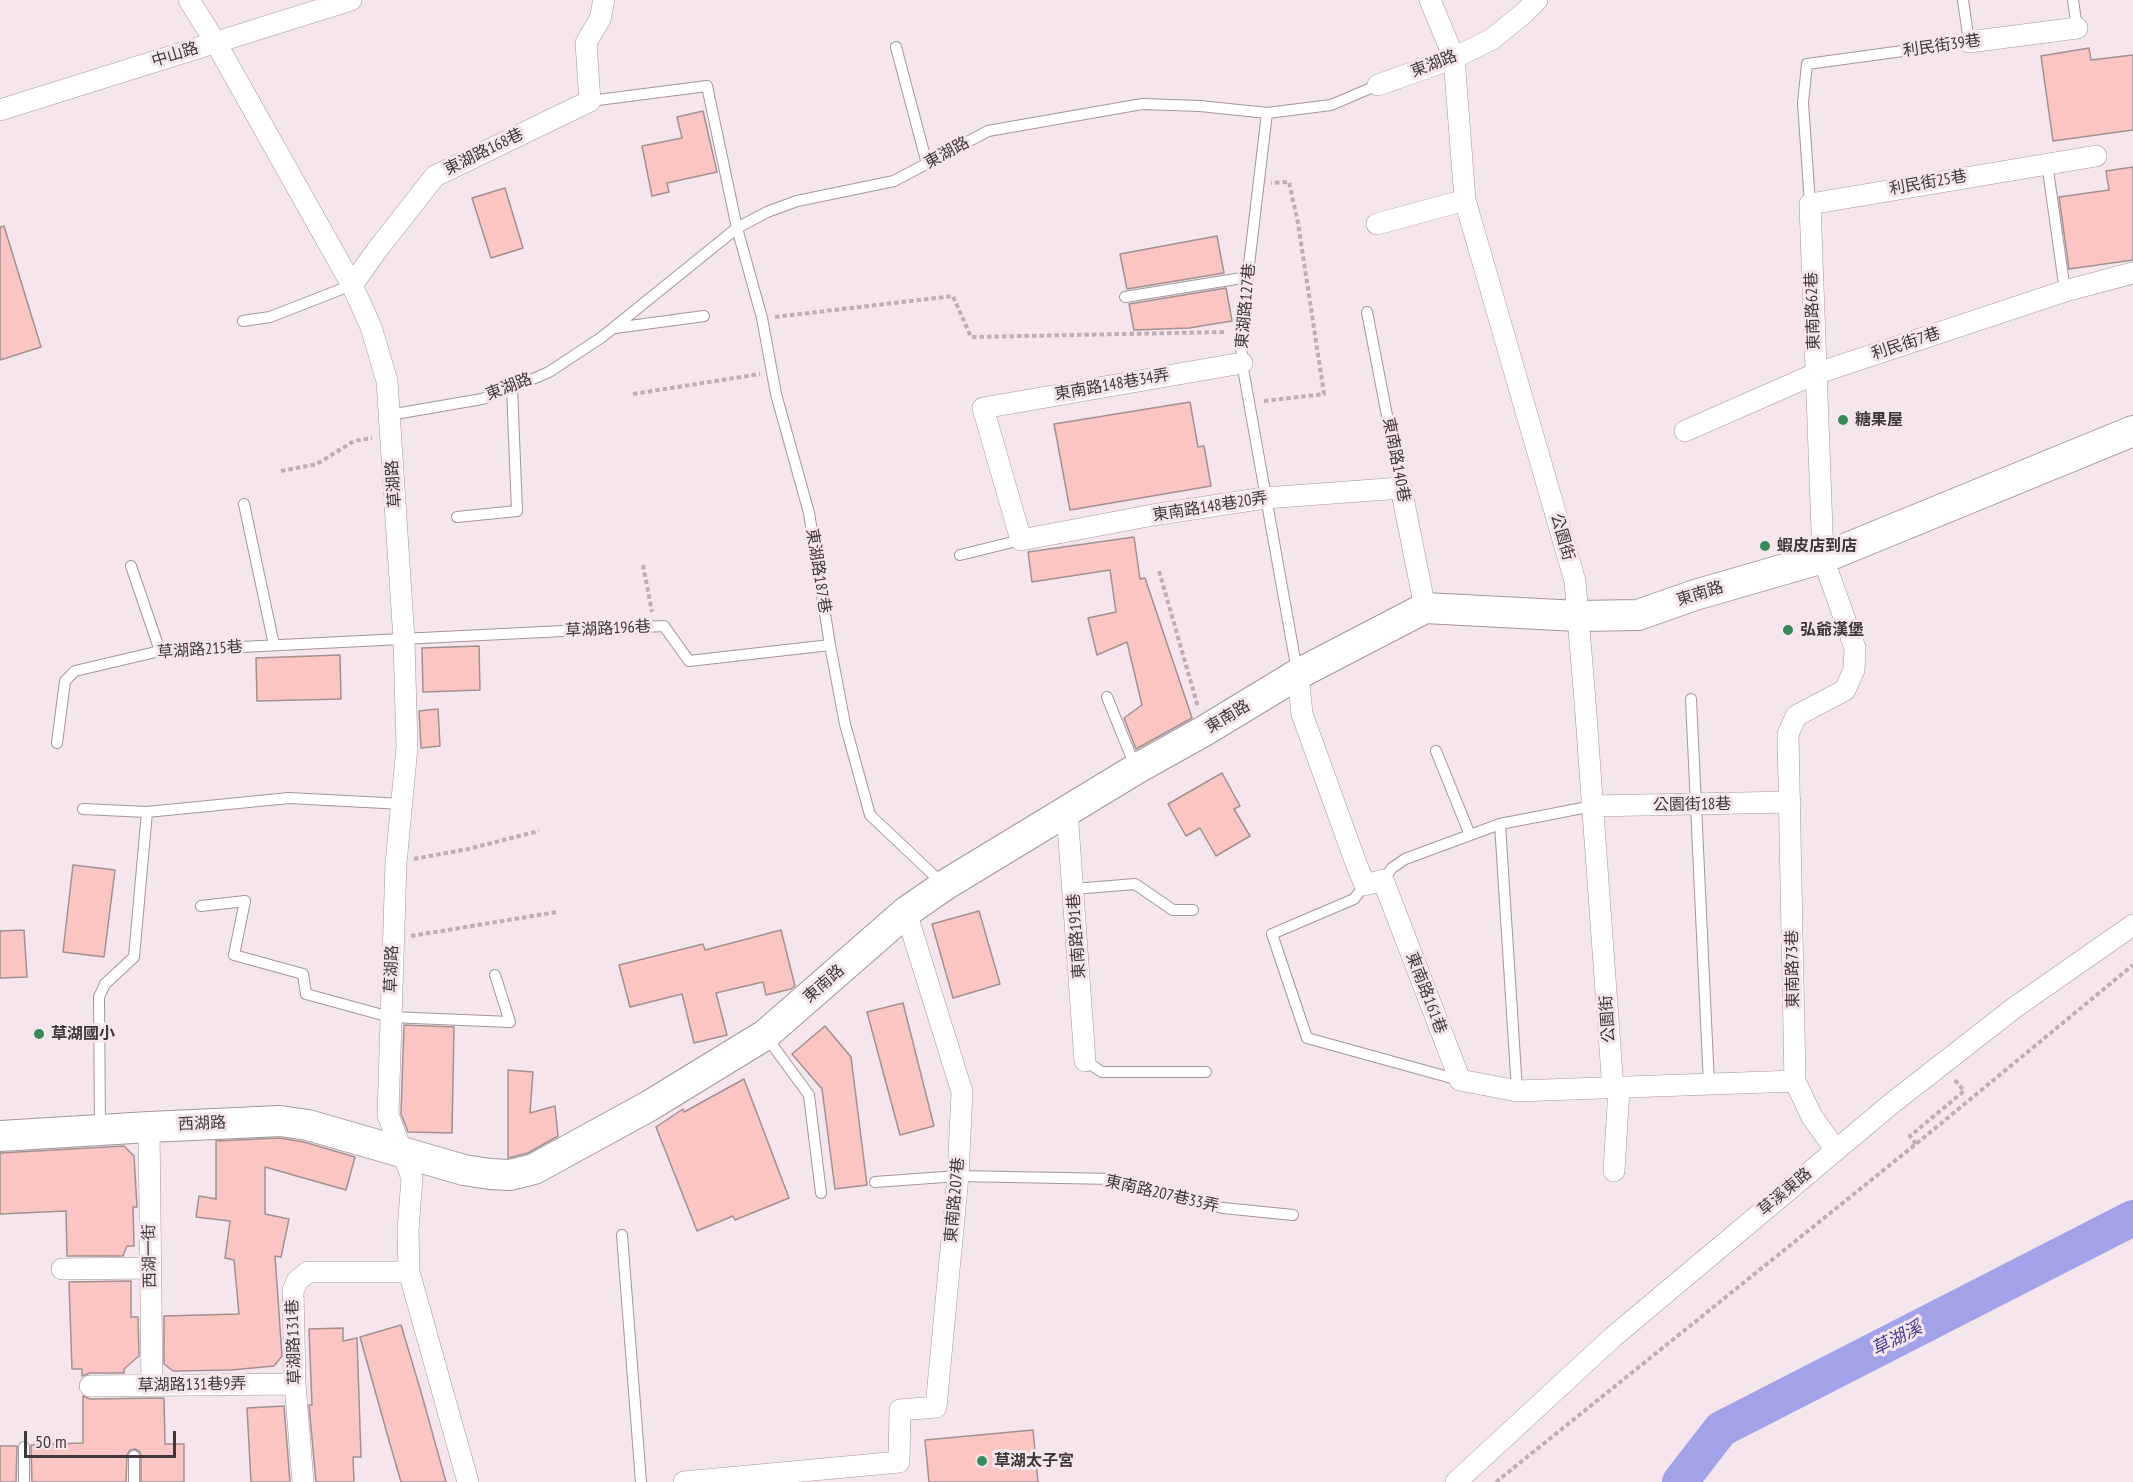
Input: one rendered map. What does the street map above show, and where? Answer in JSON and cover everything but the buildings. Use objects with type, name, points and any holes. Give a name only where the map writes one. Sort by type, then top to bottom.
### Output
[{"type":"street","name":"草湖路","points":[[189,0],[216,43],[352,285],[375,338],[387,381],[404,640],[407,747],[396,863],[387,1115],[412,1178],[408,1230],[409,1272],[468,1482]]},
{"type":"street","name":"中山路","points":[[0,110],[351,0]]},
{"type":"street","points":[[590,101],[586,43],[600,20],[604,0]]},
{"type":"street","name":"公園街","points":[[1430,0],[1454,58],[1464,200],[1575,581],[1616,1088],[1614,1171]]},
{"type":"street","name":"東湖路","points":[[1378,85],[1454,58],[1492,39],[1524,14],[1537,0]]},
{"type":"street","name":"利民街39巷","points":[[1969,42],[2077,28]]},
{"type":"street","name":"東湖路168巷","points":[[352,285],[435,176],[590,101]]},
{"type":"street","name":"利民街25巷","points":[[1810,204],[2096,156]]},
{"type":"street","points":[[1377,224],[1464,200]]},
{"type":"street","name":"東南路62巷","points":[[1810,204],[1823,558]]},
{"type":"street","name":"利民街7巷","points":[[1685,430],[1815,374],[2065,291],[2133,273]]},
{"type":"street","name":"東南路148巷34弄","points":[[1021,540],[983,408],[1242,363]]},
{"type":"street","name":"東南路","points":[[401,1153],[464,1170],[490,1174],[510,1175],[534,1169],[649,1106],[765,1035],[906,912],[945,885],[1298,674],[1425,608],[1578,616],[1638,615],[1695,595],[1823,558],[2133,431]]},
{"type":"street","name":"東南路148巷20弄","points":[[1021,540],[1153,515],[1265,498],[1401,488]]},
{"type":"street","name":"東南路140巷","points":[[1401,488],[1425,608]]},
{"type":"street","name":"東南路73巷","points":[[1796,1081],[1788,734],[1796,716],[1845,690],[1854,670],[1855,648],[1823,558]]},
{"type":"street","name":"東南路161巷","points":[[1298,674],[1302,714],[1460,1080]]},
{"type":"street","name":"公園街18巷","points":[[1593,806],[1790,802]]},
{"type":"street","name":"東南路191巷","points":[[1067,811],[1085,1061]]},
{"type":"street","name":"東南路207巷","points":[[684,1482],[899,1462],[900,1410],[936,1407],[958,1176],[962,1092],[906,912]]},
{"type":"street","name":"草溪東路","points":[[1456,1482],[1613,1337],[1836,1150],[2014,1008],[2133,925]]},
{"type":"street","points":[[1460,1080],[1517,1091],[1796,1081],[1812,1118],[1836,1150]]},
{"type":"street","name":"西湖路","points":[[0,1137],[149,1126],[280,1121],[308,1125],[401,1153]]},
{"type":"street","name":"西湖一街","points":[[149,1126],[152,1386]]},
{"type":"street","points":[[62,1269],[151,1268]]},
{"type":"street","name":"草湖路131巷","points":[[303,1482],[295,1384],[293,1291],[297,1281],[308,1272],[409,1272]]},
{"type":"street","name":"草湖路131巷9弄","points":[[90,1386],[295,1384]]},
{"type":"lane","points":[[1963,0],[1969,42]]},
{"type":"lane","points":[[2073,0],[2077,28]]},
{"type":"lane","name":"利民街39巷","points":[[1807,64],[1969,42]]},
{"type":"lane","points":[[896,47],[927,164]]},
{"type":"lane","name":"東南路62巷","points":[[1807,64],[1803,103],[1810,204]]},
{"type":"lane","name":"東湖路","points":[[390,424],[482,399],[549,372],[613,328],[737,228],[767,212],[797,201],[894,181],[988,131],[1142,104],[1200,106],[1267,114],[1331,105],[1378,85]]},
{"type":"lane","name":"東湖路168巷","points":[[590,101],[707,86],[737,228]]},
{"type":"lane","name":"東湖路127巷","points":[[1267,114],[1241,332],[1242,363],[1298,674]]},
{"type":"lane","points":[[2047,163],[2065,291]]},
{"type":"lane","name":"東湖路187巷","points":[[737,228],[762,318],[776,394],[809,513],[845,724],[870,815],[945,885]]},
{"type":"lane","points":[[1125,297],[1248,277]]},
{"type":"lane","points":[[243,321],[270,317],[352,285]]},
{"type":"lane","name":"東南路140巷","points":[[1367,312],[1401,488]]},
{"type":"lane","points":[[613,328],[704,316]]},
{"type":"lane","points":[[457,518],[517,511],[512,388]]},
{"type":"lane","points":[[244,504],[274,645]]},
{"type":"lane","name":"東南路148巷20弄","points":[[960,555],[1021,540]]},
{"type":"lane","points":[[131,566],[160,651]]},
{"type":"lane","name":"草湖路196巷","points":[[404,640],[664,626],[689,661],[830,645]]},
{"type":"lane","name":"草湖路215巷","points":[[57,743],[65,681],[75,671],[160,651],[404,640]]},
{"type":"lane","points":[[1107,697],[1136,769]]},
{"type":"lane","points":[[1691,699],[1694,805],[1709,1085]]},
{"type":"lane","points":[[1436,751],[1470,835]]},
{"type":"lane","points":[[83,808],[147,812],[290,798],[403,804]]},
{"type":"lane","points":[[1460,1080],[1307,1038],[1272,934],[1354,899],[1406,859],[1500,824],[1593,806]]},
{"type":"lane","points":[[100,1130],[99,997],[105,984],[134,957],[147,812]]},
{"type":"lane","points":[[1500,824],[1517,1091]]},
{"type":"lane","points":[[1074,889],[1135,884],[1173,910],[1193,910]]},
{"type":"lane","points":[[201,906],[245,902],[234,955],[303,974],[306,994],[390,1017]]},
{"type":"lane","name":"草湖路","points":[[390,1017],[510,1022],[495,975]]},
{"type":"lane","points":[[765,1035],[809,1095],[820,1193]]},
{"type":"lane","points":[[1085,1061],[1102,1072],[1206,1072]]},
{"type":"lane","name":"東南路207巷33弄","points":[[875,1182],[958,1176],[1113,1179],[1223,1208],[1293,1215]]},
{"type":"lane","points":[[622,1235],[641,1482]]},
{"type":"lane","points":[[24,1447],[24,1482]]},
{"type":"lane","points":[[134,1456],[134,1482]]},
{"type":"path","points":[[1248,403],[1324,394],[1298,223],[1288,182],[1258,184]]},
{"type":"path","points":[[762,318],[953,296],[970,337],[1241,332]]},
{"type":"path","points":[[633,394],[772,373]]},
{"type":"path","points":[[281,471],[317,464],[354,441],[390,424]]},
{"type":"path","points":[[643,565],[655,626]]},
{"type":"path","points":[[1159,571],[1204,731]]},
{"type":"path","points":[[396,863],[468,849],[539,831]]},
{"type":"path","points":[[393,939],[557,912]]},
{"type":"path","points":[[1496,1482],[1916,1144],[2133,964]]},
{"type":"path","points":[[1916,1144],[1910,1136],[1964,1091],[1951,1075]]},
{"type":"waterway","name":"草湖溪","points":[[1680,1482],[1721,1429],[2133,1218]]},
{"type":"place","name":"糖果屋","points":[[1843,420]]},
{"type":"place","name":"蝦皮店到店","points":[[1765,546]]},
{"type":"place","name":"弘爺漢堡","points":[[1788,630]]},
{"type":"place","name":"草湖國小","points":[[39,1034]]},
{"type":"place","name":"草湖太子宮","points":[[982,1461]]}]
